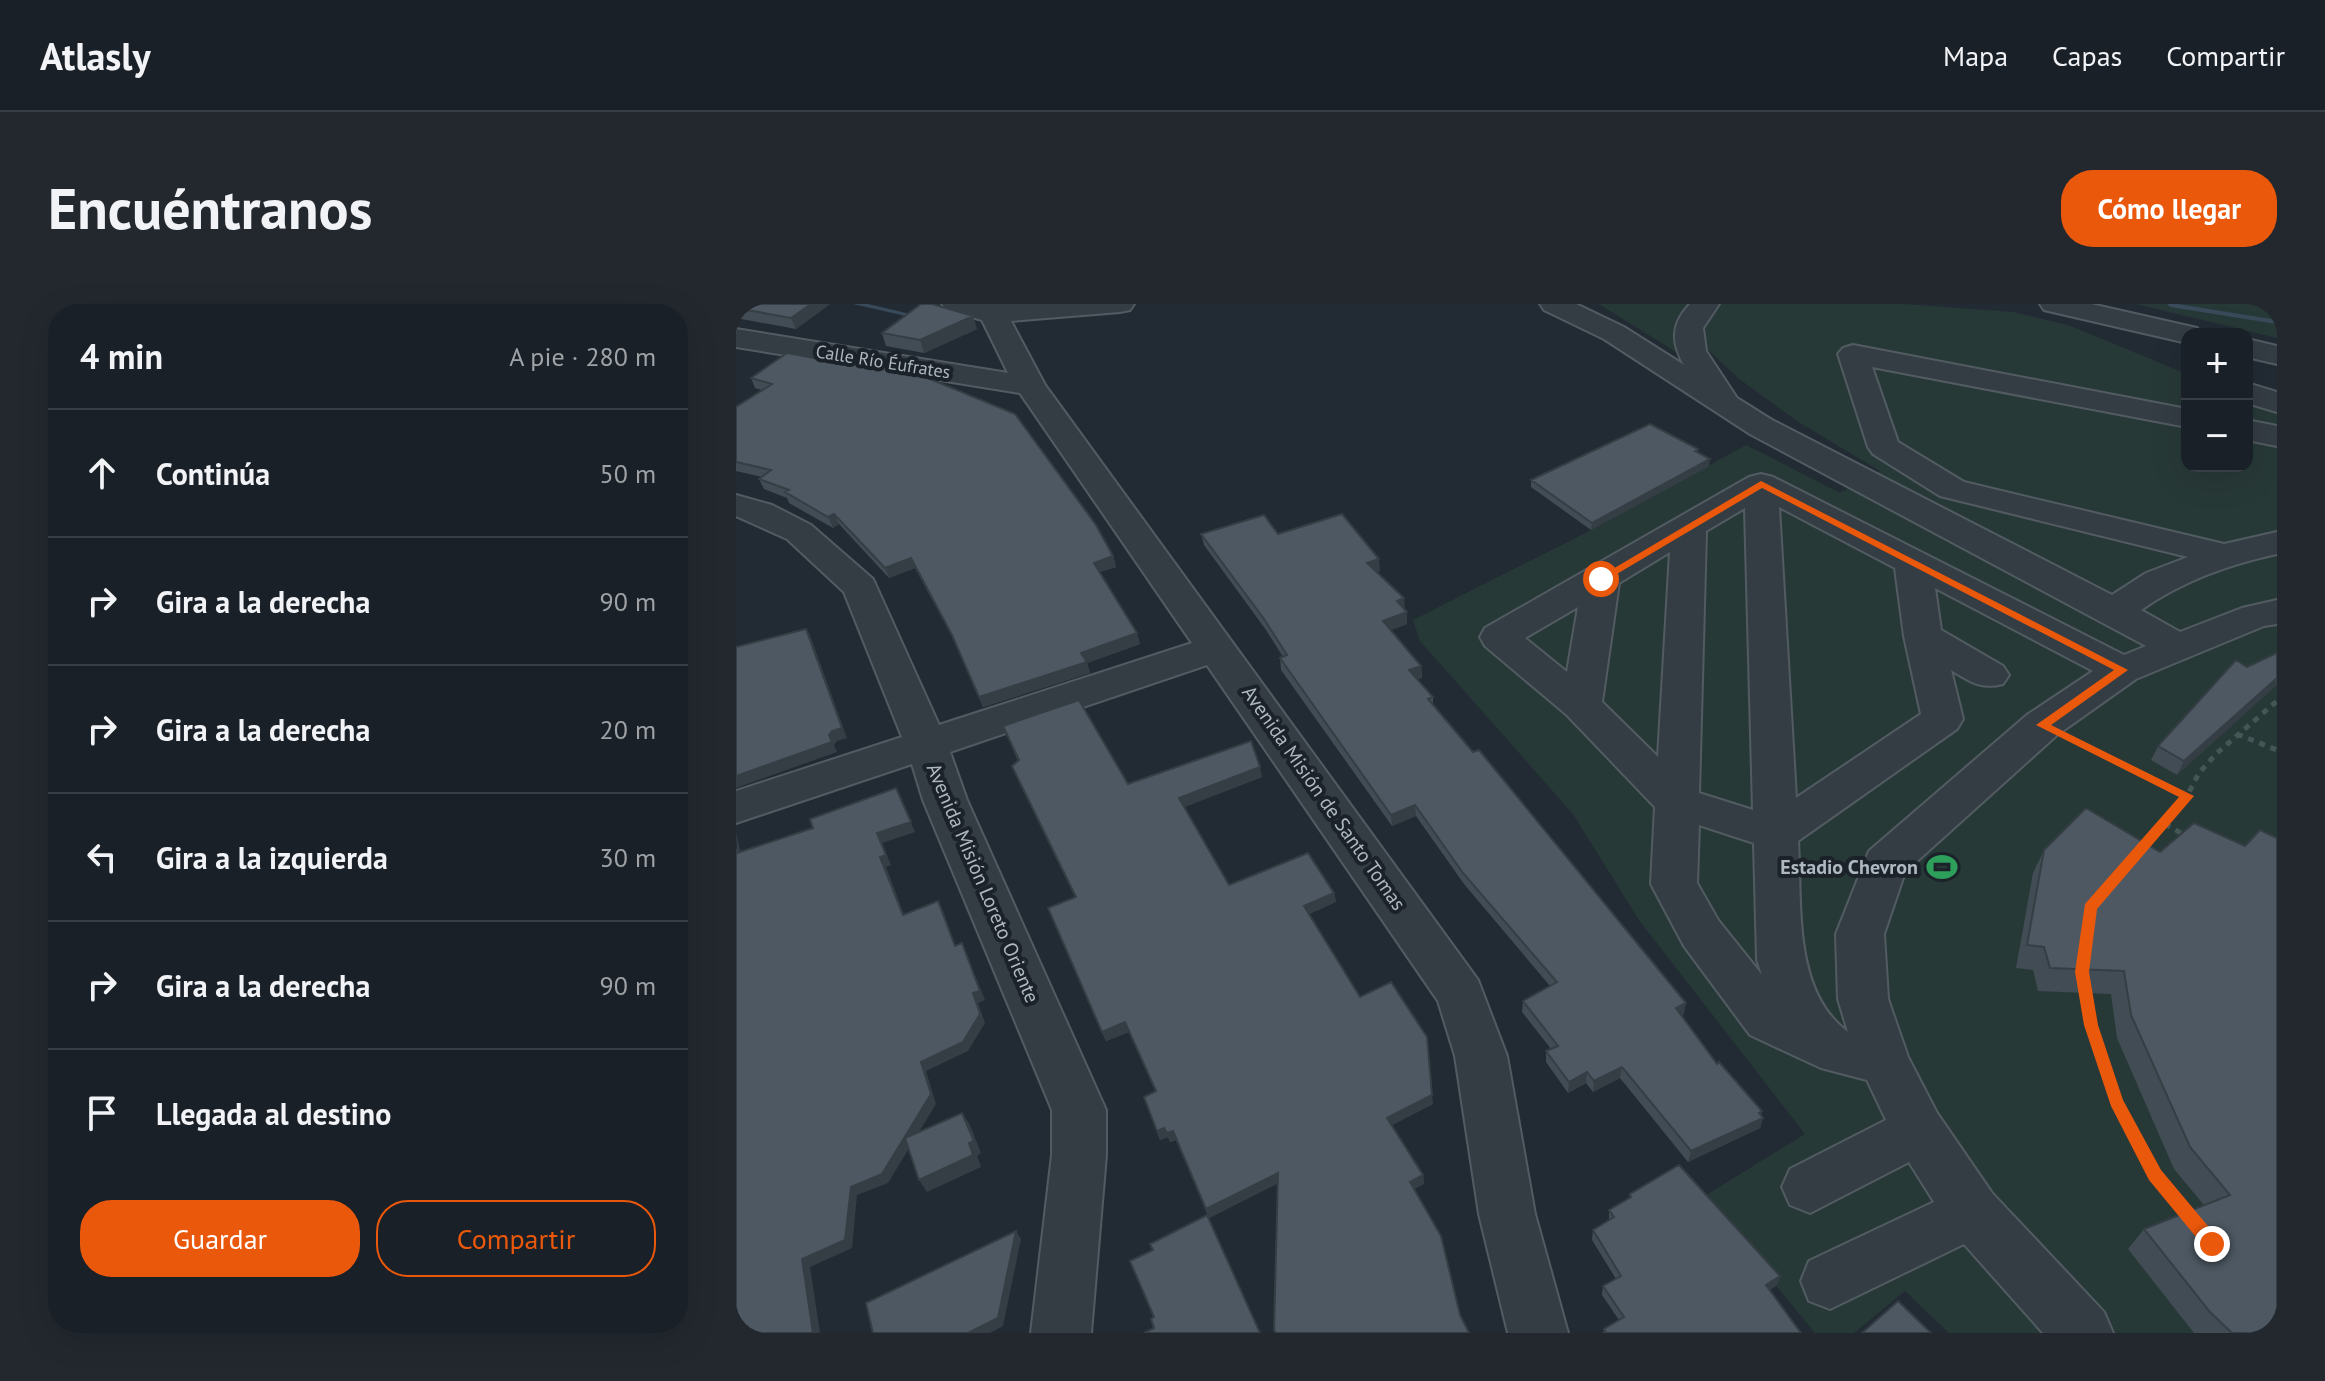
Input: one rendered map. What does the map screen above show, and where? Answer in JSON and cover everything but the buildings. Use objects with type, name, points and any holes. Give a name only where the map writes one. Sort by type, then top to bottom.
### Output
[{"type":"street","points":[[974,309],[1120,304]]},
{"type":"street","points":[[1554,304],[1614,333],[1734,412],[2176,646]]},
{"type":"street","points":[[1705,304],[1692,315],[1686,329],[1693,355],[1734,412]]},
{"type":"street","points":[[2067,305],[2181,333]]},
{"type":"street","points":[[2067,305],[2110,334],[2161,355]]},
{"type":"street","name":"Avenida Misión de Santo Tomas","points":[[974,309],[1219,648],[1461,994],[1481,1056],[1507,1214],[1538,1333]]},
{"type":"street","name":"Calle Río Éufrates","points":[[736,338],[1030,386]]},
{"type":"street","points":[[2253,349],[2277,355]]},
{"type":"street","points":[[2181,417],[1853,354],[1884,447],[1952,489],[2224,555]]},
{"type":"street","points":[[2253,394],[2277,403]]},
{"type":"street","points":[[2253,431],[2277,436]]},
{"type":"street","points":[[1761,484],[1499,637],[1581,705],[1677,802],[1776,834]]},
{"type":"street","points":[[1761,484],[1912,559],[2122,670]]},
{"type":"street","points":[[1761,484],[1781,960],[1793,998],[1832,1049]]},
{"type":"street","name":"Avenida Misión Loreto Oriente","points":[[736,505],[760,512],[799,532],[860,587],[926,744],[945,800],[1079,1110],[1079,1155],[1061,1333]]},
{"type":"street","points":[[1689,526],[1674,884],[1701,933],[1768,1020],[1852,1056],[1883,1060]]},
{"type":"street","points":[[2114,611],[2159,581],[2224,555],[2277,543]]},
{"type":"street","points":[[1776,834],[1943,719],[1923,636],[1912,559]]},
{"type":"street","points":[[1581,705],[1601,579]]},
{"type":"street","points":[[2083,1333],[1972,1212],[1918,1130],[1883,1060],[1863,999],[1860,934],[1885,863],[2042,725],[2122,670],[2255,616],[2277,612]]},
{"type":"street","points":[[1923,636],[1989,675]]},
{"type":"street","points":[[736,807],[1219,648]]},
{"type":"street","points":[[1810,1187],[1918,1130]]},
{"type":"street","points":[[1830,1281],[1972,1212]]},
{"type":"path","points":[[2143,848],[2187,796],[2199,773],[2236,733],[2277,701]]},
{"type":"path","points":[[2042,725],[2187,796]]},
{"type":"path","points":[[2236,733],[2277,750]]},
{"type":"path","points":[[2165,824],[2189,837]]},
{"type":"path","points":[[2084,986],[2091,1025],[2116,1101],[2155,1175],[2193,1221]]},
{"type":"shaded area","points":[[1599,304],[1691,304],[1676,319],[1676,352]]},
{"type":"shaded area","name":"Estadio Chevron","points":[[1720,304],[1903,304],[2013,312],[2068,325],[2181,372],[2181,472],[2253,472],[2253,400],[2277,410],[2277,1333],[1949,1333],[1905,1291],[1854,1333],[1815,1333],[1703,1197],[1805,1134],[1639,920],[1573,814],[1420,641],[1413,620],[1599,526],[1746,445],[1840,493],[1880,471],[1797,421],[1738,378],[1701,343],[1701,326]]},
{"type":"shaded area","points":[[2136,304],[2277,304],[2277,338],[2253,332],[2253,328],[2236,328]]},
{"type":"waterway","points":[[857,304],[919,317]]},
{"type":"waterway","points":[[2170,305],[2277,322]]},
{"type":"place","name":"Estadio Chevron","points":[[1942,867]]},
{"type":"route","points":[[1601,579],[1761,484],[1912,559],[2122,670],[2042,725],[2187,796],[2090,908],[2082,972],[2091,1025],[2116,1101],[2155,1175],[2212,1244]]}]
